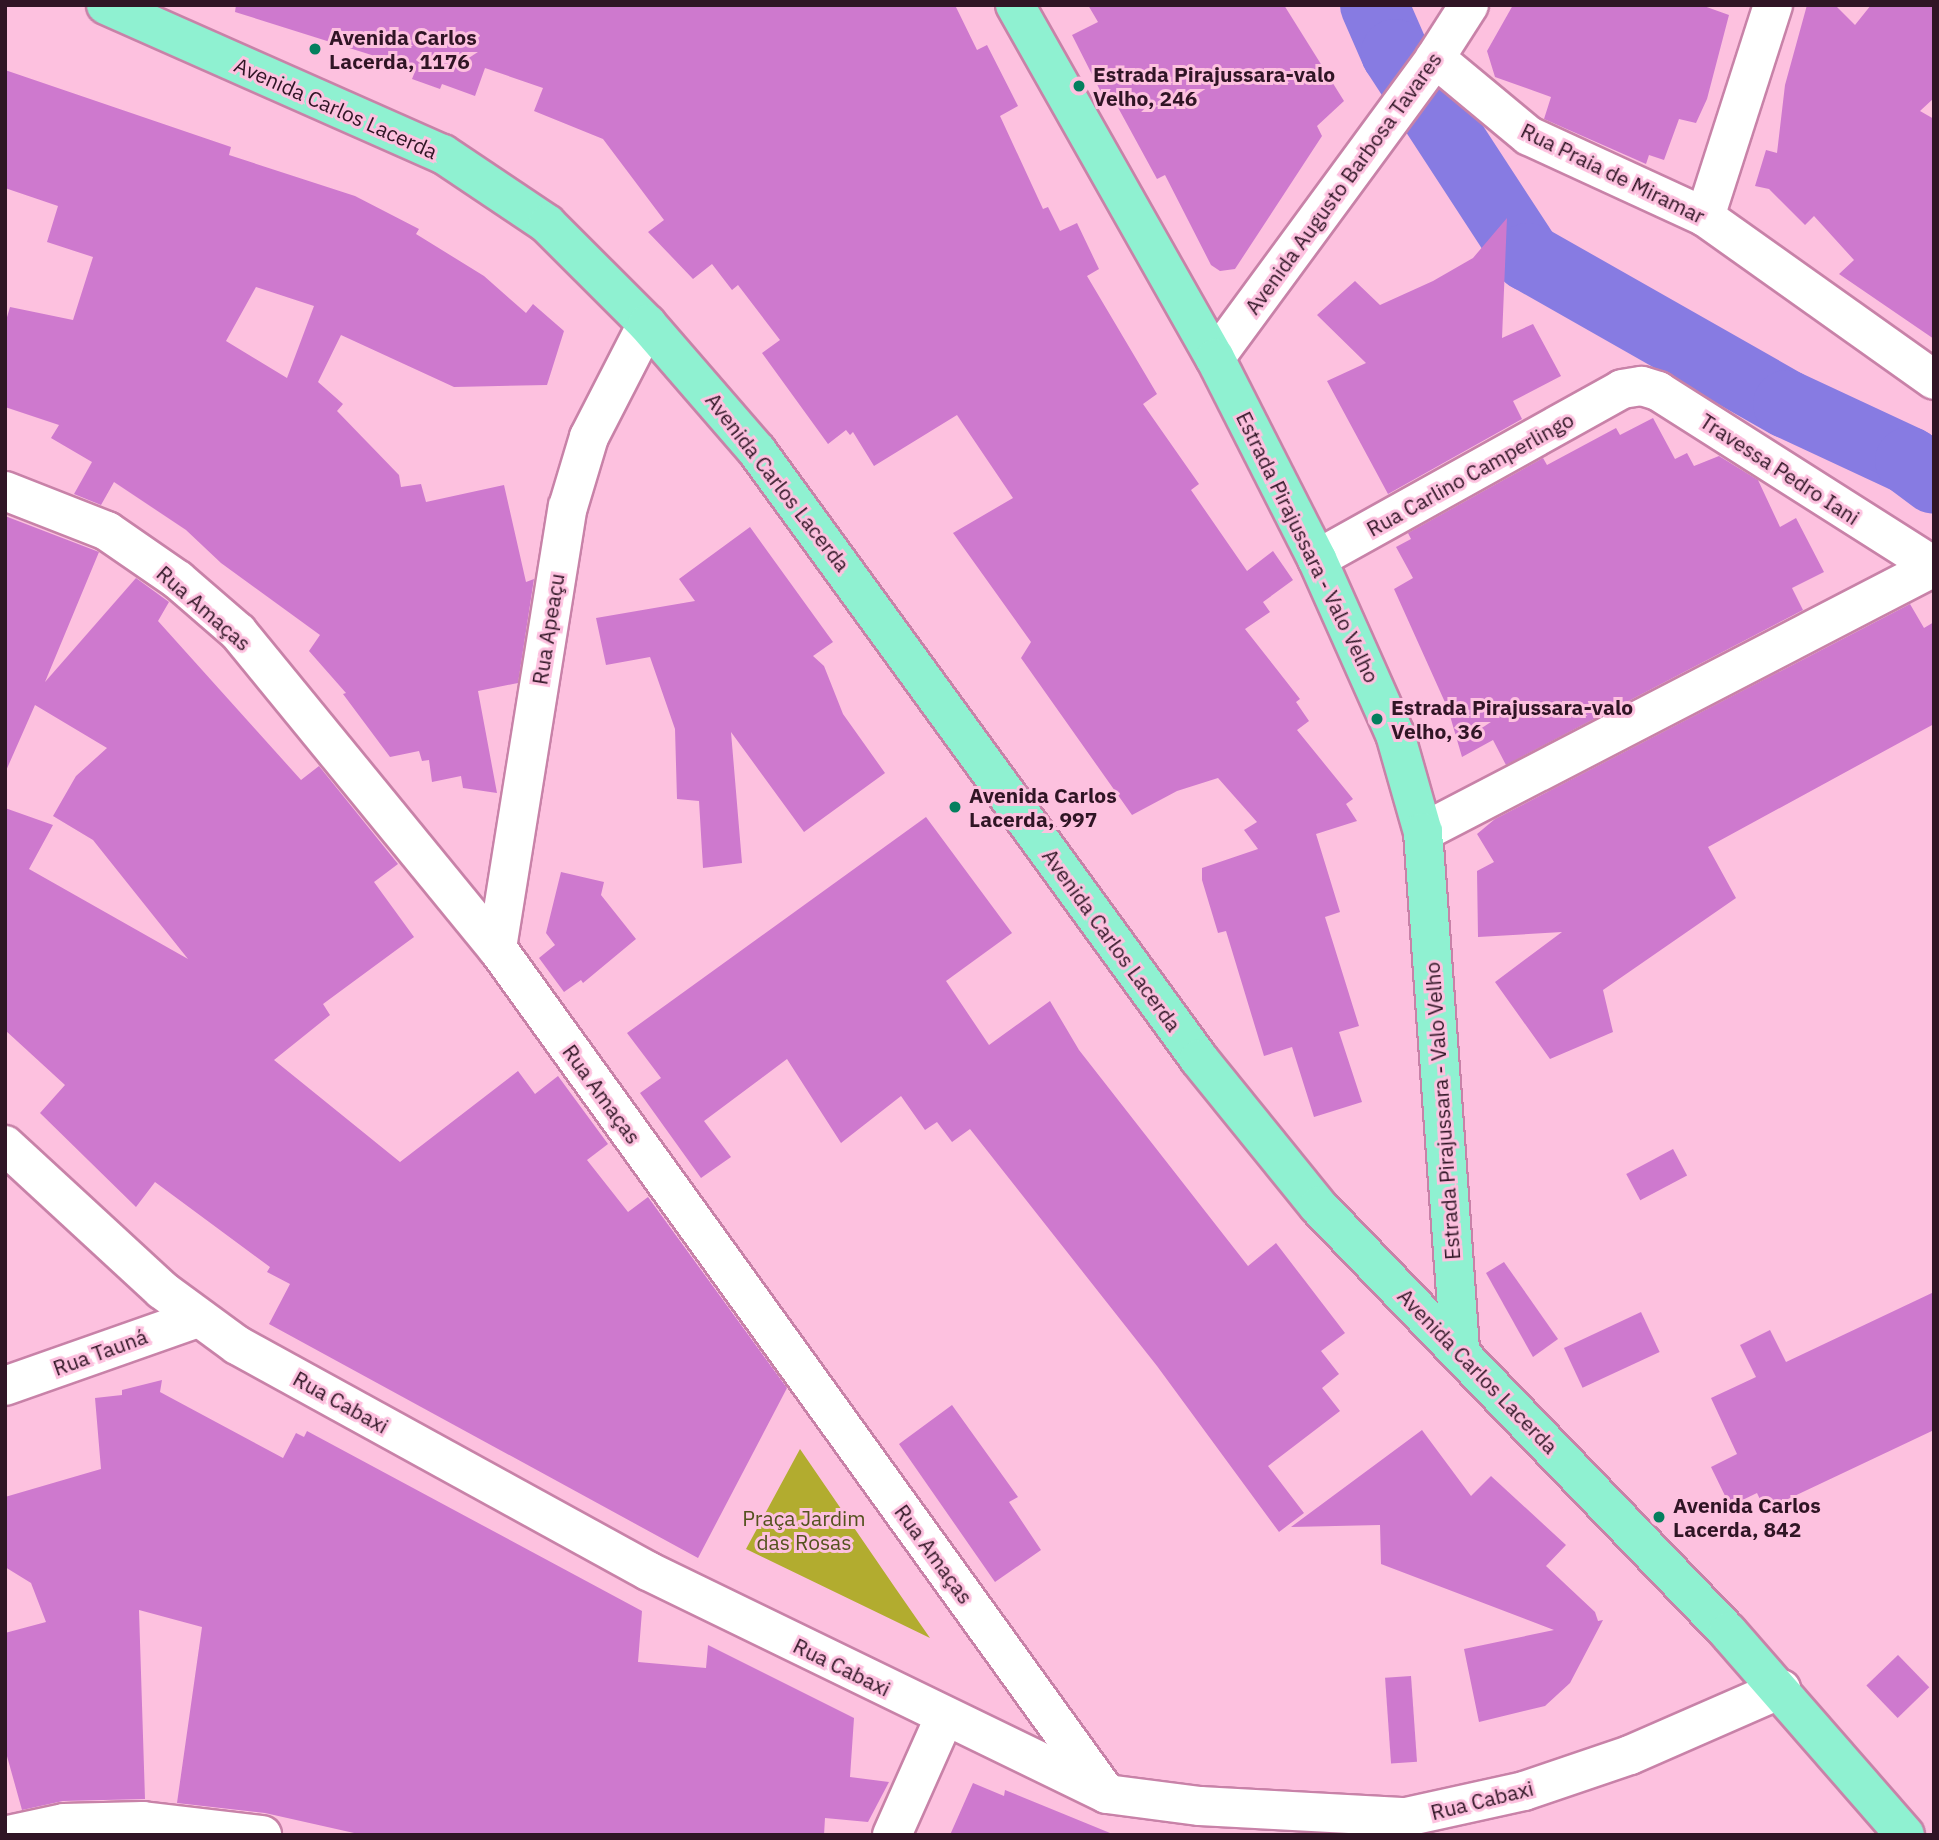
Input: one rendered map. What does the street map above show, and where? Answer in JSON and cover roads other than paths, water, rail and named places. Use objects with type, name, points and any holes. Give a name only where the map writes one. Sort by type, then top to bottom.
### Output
[{"type":"main road","name":"Avenida Carlos Lacerda","points":[[106,5],[443,154],[547,224],[647,324],[684,363],[820,534],[1199,1059],[1318,1206],[1460,1350],[1781,1689],[1905,1835]]},
{"type":"main road","name":"Estrada Pirajussara - Valo Velho","points":[[1015,5],[1215,358],[1317,559],[1379,691],[1423,832],[1460,1350]]},
{"type":"street","name":"Avenida Augusto Barbosa Tavares","points":[[1215,358],[1380,135],[1469,5]]},
{"type":"street","points":[[1705,217],[1773,5]]},
{"type":"street","name":"Rua Praia de Miramar","points":[[1431,63],[1529,136],[1705,217],[1934,380]]},
{"type":"street","name":"Rua Apeaçu","points":[[497,948],[568,507],[589,438],[647,324]]},
{"type":"street","name":"Travessa Pedro Iani","points":[[1622,389],[1642,386],[1658,391],[1934,567]]},
{"type":"street","name":"Rua Carlino Camperlingo","points":[[1317,559],[1622,389]]},
{"type":"street","name":"Rua Amaças","points":[[5,491],[107,531],[177,580],[238,632],[497,948],[1107,1794]]},
{"type":"street","points":[[1423,832],[1934,567]]},
{"type":"street","name":"Rua Cabaxi","points":[[5,1145],[195,1319],[648,1571],[944,1718],[1107,1794],[1200,1806],[1406,1817],[1524,1791],[1630,1755],[1781,1689]]},
{"type":"street","name":"Rua Tauná","points":[[5,1386],[195,1319]]},
{"type":"street","points":[[892,1835],[944,1718]]},
{"type":"street","points":[[8,1835],[64,1823],[143,1821],[262,1835]]},
{"type":"waterway","points":[[1374,5],[1395,53],[1528,257],[1787,404],[1909,461],[1934,480]]},
{"type":"place","name":"Avenida Carlos Lacerda, 1176","points":[[315,49]]},
{"type":"place","name":"Estrada Pirajussara-valo Velho, 246","points":[[1079,86]]},
{"type":"place","name":"Estrada Pirajussara-valo Velho, 36","points":[[1377,719]]},
{"type":"place","name":"Avenida Carlos Lacerda, 997","points":[[955,807]]},
{"type":"place","name":"Avenida Carlos Lacerda, 842","points":[[1659,1517]]},
{"type":"park label","name":"Praça Jardim das Rosas","points":[[804,1530]]}]
